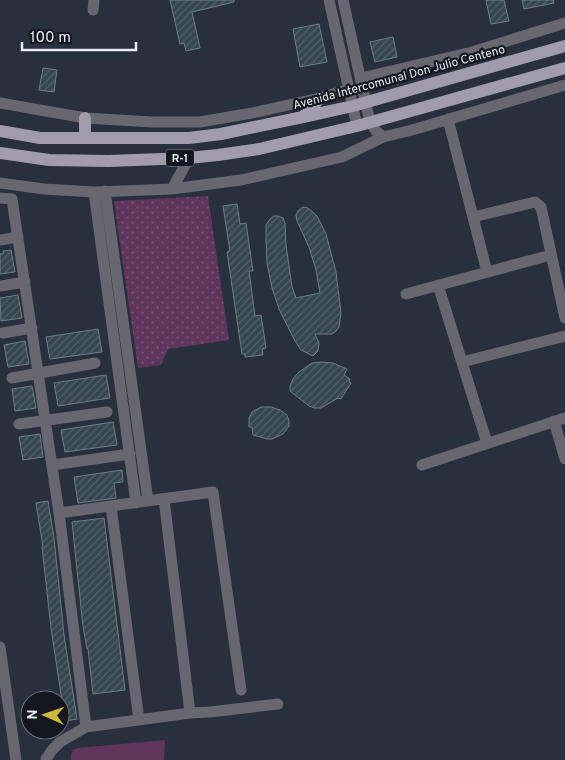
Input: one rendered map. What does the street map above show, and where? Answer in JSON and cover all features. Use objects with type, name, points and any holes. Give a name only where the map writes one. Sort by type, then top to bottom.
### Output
[{"type":"main road","name":"Avenida Intercomunal Don Julio Centeno","points":[[0,131],[40,138],[189,138],[222,134],[353,106],[565,46]]},
{"type":"main road","name":"R-1","points":[[0,153],[49,160],[108,161],[189,158],[259,149],[358,126],[565,68]]},
{"type":"main road","points":[[303,117],[320,98]]},
{"type":"main road","points":[[85,118],[85,138]]},
{"type":"street","points":[[329,0],[358,126]]},
{"type":"street","points":[[343,0],[370,122],[383,137]]},
{"type":"street","name":"Avenida Intercomunal Don Julio Centeno","points":[[360,78],[472,52],[565,23]]},
{"type":"street","points":[[0,183],[44,189],[100,192],[172,189],[242,180],[342,157],[383,137],[565,86]]},
{"type":"street","name":"Avenida Intercomunal Don Julio Centeno","points":[[0,103],[85,118],[152,122],[200,122],[252,114],[349,89]]},
{"type":"street","points":[[448,119],[487,272]]},
{"type":"street","points":[[172,189],[189,158]]},
{"type":"street","points":[[100,192],[142,502]]},
{"type":"street","points":[[0,198],[12,199],[60,513],[86,728]]},
{"type":"street","points":[[473,217],[535,202],[541,208],[565,318]]},
{"type":"street","points":[[0,240],[18,236]]},
{"type":"street","points":[[406,294],[551,255]]},
{"type":"street","points":[[0,286],[25,282]]},
{"type":"street","points":[[438,285],[487,443]]},
{"type":"street","points":[[3,333],[32,328]]},
{"type":"street","points":[[462,362],[565,336]]},
{"type":"street","points":[[12,378],[95,363]]},
{"type":"street","points":[[123,363],[130,454],[142,502]]},
{"type":"street","points":[[19,424],[107,412]]},
{"type":"street","points":[[422,465],[559,419],[565,459]]},
{"type":"street","points":[[52,465],[130,454]]},
{"type":"street","points":[[60,513],[213,492],[241,690]]},
{"type":"street","points":[[164,499],[190,713]]},
{"type":"street","points":[[111,506],[139,720]]},
{"type":"street","points":[[0,647],[1,665],[16,760]]},
{"type":"street","points":[[45,760],[60,742],[86,728],[190,713],[278,704]]},
{"type":"shaded area","points":[[208,196],[229,340],[168,349],[161,365],[138,368],[114,201]]},
{"type":"shaded area","points":[[165,740],[164,760],[71,760],[73,750],[78,748]]},
{"type":"building","points":[[170,0],[234,0],[234,2],[192,12],[200,48],[186,51],[184,43],[180,44]]},
{"type":"building","points":[[486,0],[504,0],[509,21],[491,24]]},
{"type":"building","points":[[522,0],[553,0],[554,3],[524,9]]},
{"type":"building","points":[[319,24],[327,62],[300,67],[293,29]]},
{"type":"building","points":[[393,37],[397,57],[375,62],[370,42]]},
{"type":"building","points":[[43,68],[57,70],[54,92],[39,90]]},
{"type":"building","points":[[237,204],[240,224],[246,223],[253,271],[249,271],[255,316],[261,315],[266,348],[262,349],[263,355],[245,357],[245,354],[242,354],[227,252],[230,251],[223,206]]},
{"type":"building","points":[[303,207],[308,208],[317,216],[326,234],[336,272],[341,313],[339,327],[336,331],[332,334],[315,334],[319,343],[318,351],[313,356],[301,350],[279,309],[267,263],[266,225],[274,216],[278,216],[283,218],[285,223],[292,287],[296,298],[320,293],[309,247],[297,221],[296,215]]},
{"type":"building","points":[[11,250],[15,272],[0,274],[0,254],[4,253],[3,251]]},
{"type":"building","points":[[18,295],[22,318],[1,321],[0,298]]},
{"type":"building","points":[[98,329],[102,352],[50,359],[46,337]]},
{"type":"building","points":[[25,341],[29,364],[8,367],[4,345]]},
{"type":"building","points":[[312,363],[333,363],[347,369],[344,375],[350,379],[349,382],[351,383],[341,399],[338,398],[321,408],[314,408],[290,391],[290,386],[299,372]]},
{"type":"building","points":[[106,375],[110,398],[58,406],[54,383]]},
{"type":"building","points":[[32,386],[36,408],[15,411],[12,389]]},
{"type":"building","points":[[261,407],[271,407],[287,415],[289,426],[283,434],[272,439],[253,435],[252,427],[249,427],[249,418],[252,412]]},
{"type":"building","points":[[113,422],[117,445],[65,452],[61,430]]},
{"type":"building","points":[[40,434],[43,457],[23,460],[19,437]]},
{"type":"building","points":[[122,470],[123,482],[114,483],[116,498],[78,503],[74,477]]},
{"type":"building","points":[[48,501],[54,538],[64,635],[77,719],[70,720],[70,690],[60,690],[36,503]]},
{"type":"building","points":[[104,518],[125,690],[93,694],[88,649],[83,626],[72,522]]}]
